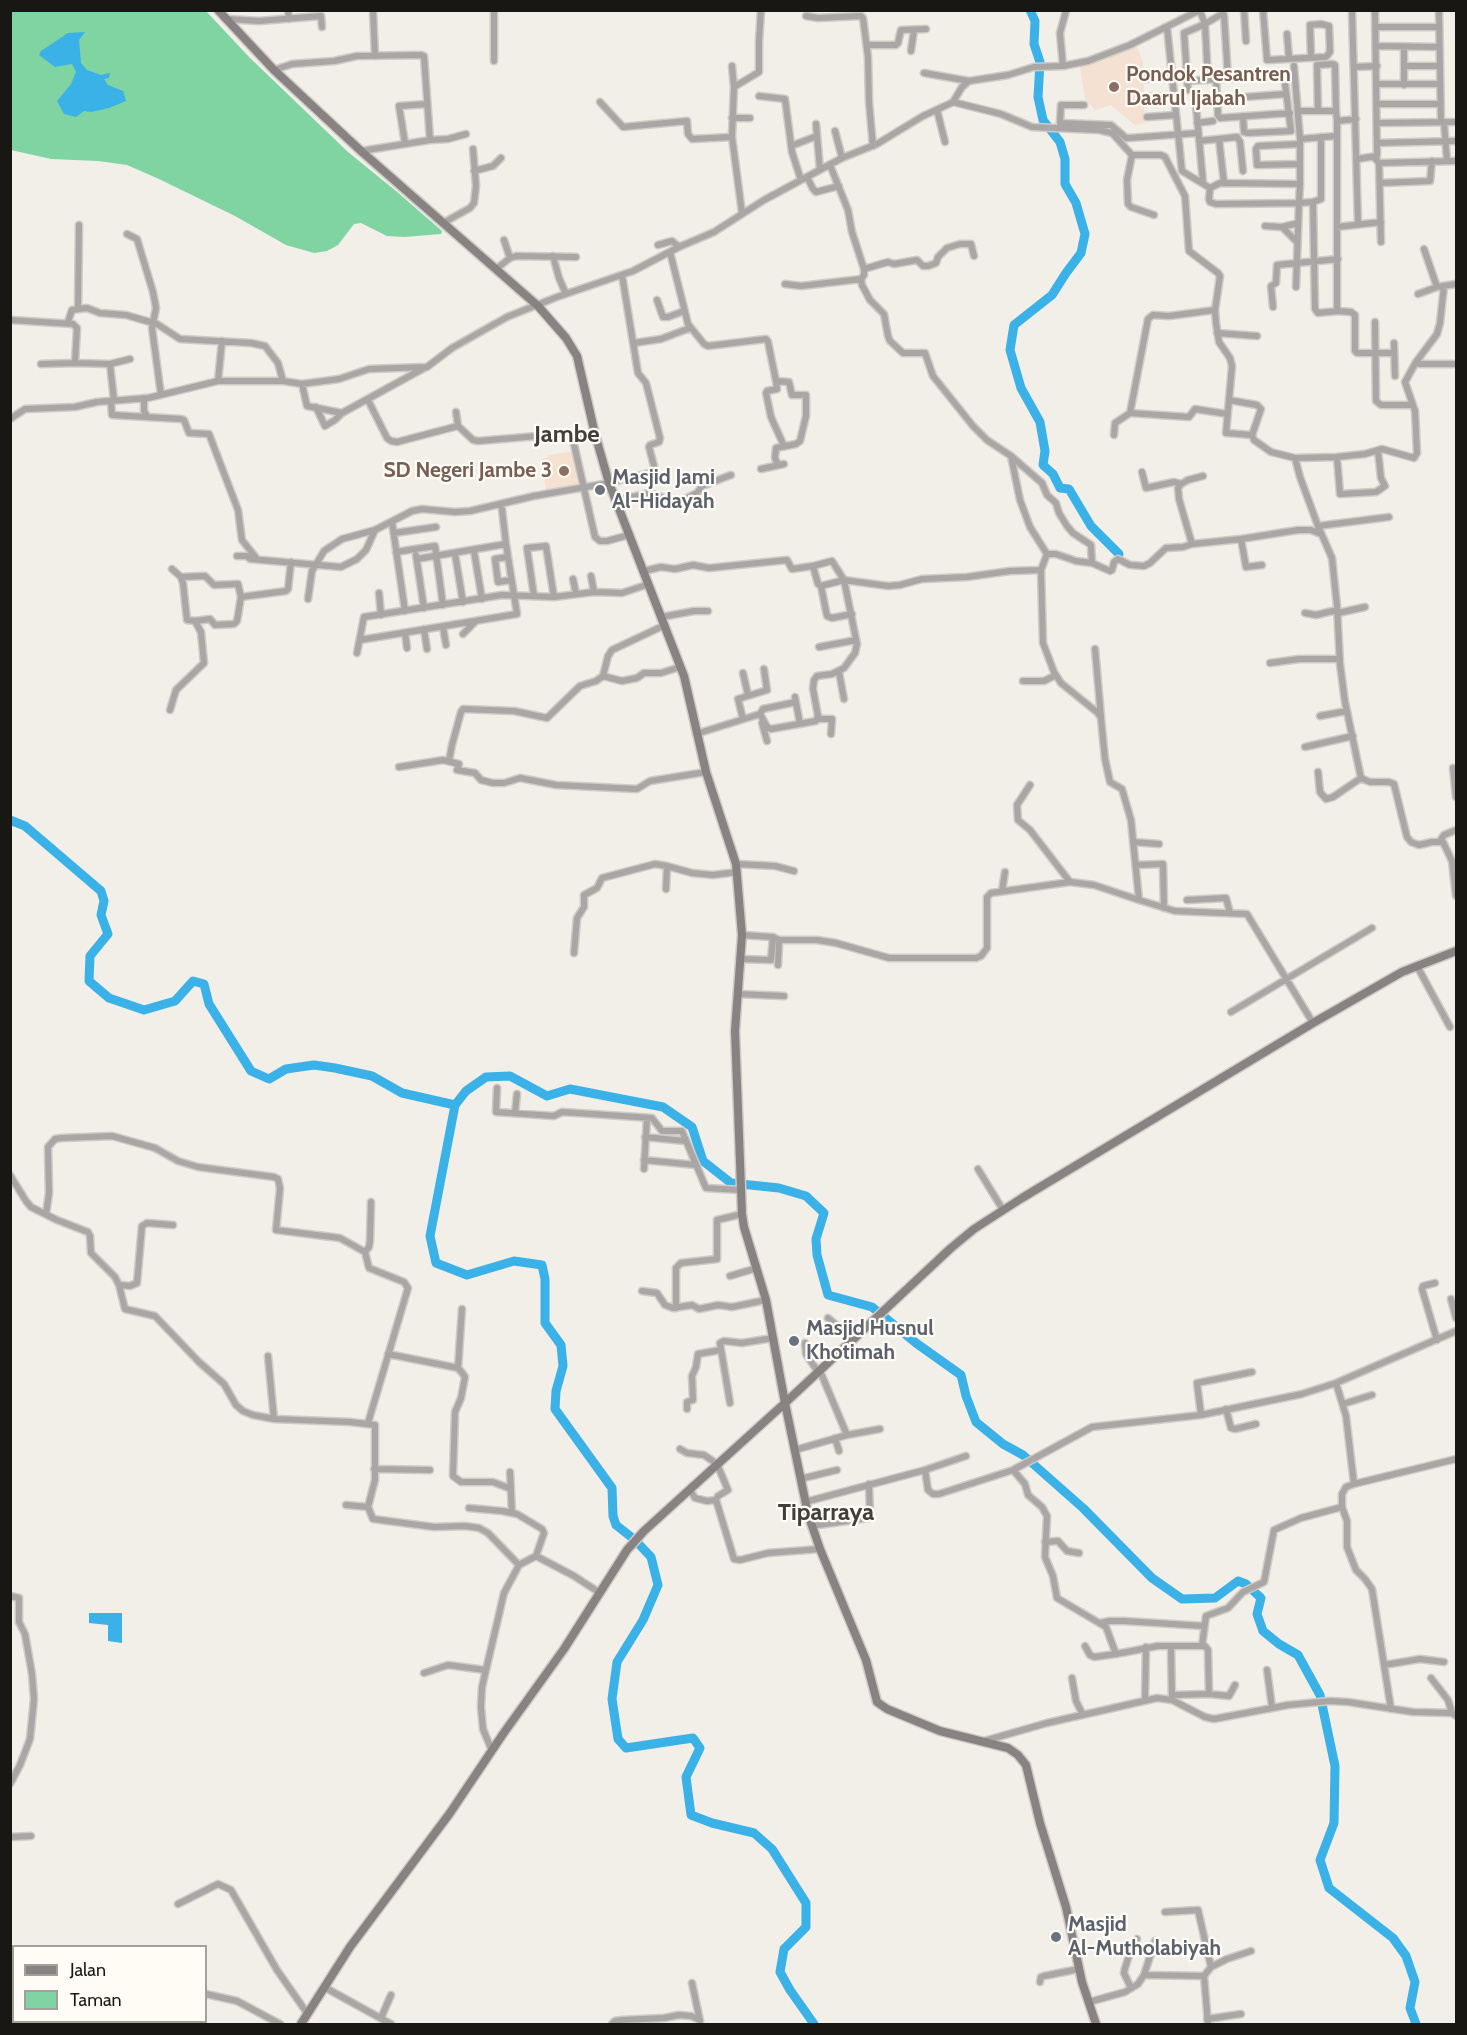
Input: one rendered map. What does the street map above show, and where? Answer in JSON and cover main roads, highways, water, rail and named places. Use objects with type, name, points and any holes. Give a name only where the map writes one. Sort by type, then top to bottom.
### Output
[{"type":"water","points":[[85,32],[79,40],[81,63],[87,70],[101,75],[110,73],[109,78],[104,79],[108,85],[123,91],[126,101],[109,108],[91,112],[84,111],[76,117],[64,114],[57,101],[71,84],[76,72],[72,64],[55,67],[39,55],[41,51],[68,33]]},
{"type":"water","points":[[89,1613],[122,1613],[122,1643],[108,1641],[108,1625],[89,1623]]},
{"type":"waterway","points":[[1030,10],[1035,21],[1034,44],[1040,62],[1038,97],[1043,120],[1060,142],[1065,159],[1065,184],[1076,203],[1085,234],[1081,253],[1052,295],[1014,325],[1010,350],[1021,388],[1040,422],[1045,451],[1043,465],[1053,474],[1060,488],[1069,489],[1091,526],[1119,554]]},
{"type":"waterway","points":[[10,820],[25,826],[101,891],[104,901],[101,915],[108,934],[90,956],[89,981],[109,998],[144,1010],[175,1001],[193,981],[204,984],[209,1004],[251,1071],[269,1079],[286,1069],[314,1065],[335,1068],[372,1076],[402,1093],[455,1105]]},
{"type":"waterway","points":[[814,2024],[780,1972],[784,1949],[806,1927],[806,1903],[772,1849],[754,1833],[712,1823],[691,1815],[686,1777],[700,1748],[693,1738],[626,1748],[618,1739],[612,1699],[617,1662],[643,1620],[658,1585],[651,1557],[616,1525],[613,1516],[612,1488],[555,1409],[556,1391],[563,1366],[561,1345],[545,1323],[545,1279],[542,1265],[514,1261],[467,1275],[436,1263],[430,1236],[455,1105],[466,1091],[486,1077],[510,1076],[547,1096],[570,1089],[663,1107],[692,1127],[703,1161],[731,1183],[779,1188],[806,1196],[824,1213],[816,1239],[817,1255],[828,1295],[872,1307],[916,1343],[961,1375],[976,1422],[1003,1444],[1023,1455],[1083,1508],[1152,1578],[1182,1599],[1215,1598],[1238,1581],[1246,1584],[1261,1598],[1257,1614],[1263,1631],[1298,1655],[1320,1695],[1335,1766],[1334,1823],[1320,1860],[1329,1888],[1393,1938],[1406,1956],[1415,1982],[1410,2008],[1416,2024]]},
{"type":"place","name":"Pondok Pesantren Daarul Ijabah","points":[[1114,87]]},
{"type":"place","name":"SD Negeri Jambe 3","points":[[564,471]]},
{"type":"place","name":"Masjid Jami Al-Hidayah","points":[[600,490]]},
{"type":"place","name":"Masjid Husnul Khotimah","points":[[794,1341]]},
{"type":"place","name":"Masjid Al-Mutholabiyah","points":[[1056,1937]]},
{"type":"district","name":"Jambe","points":[[567,435]]},
{"type":"district","name":"Tiparraya","points":[[826,1513]]}]
